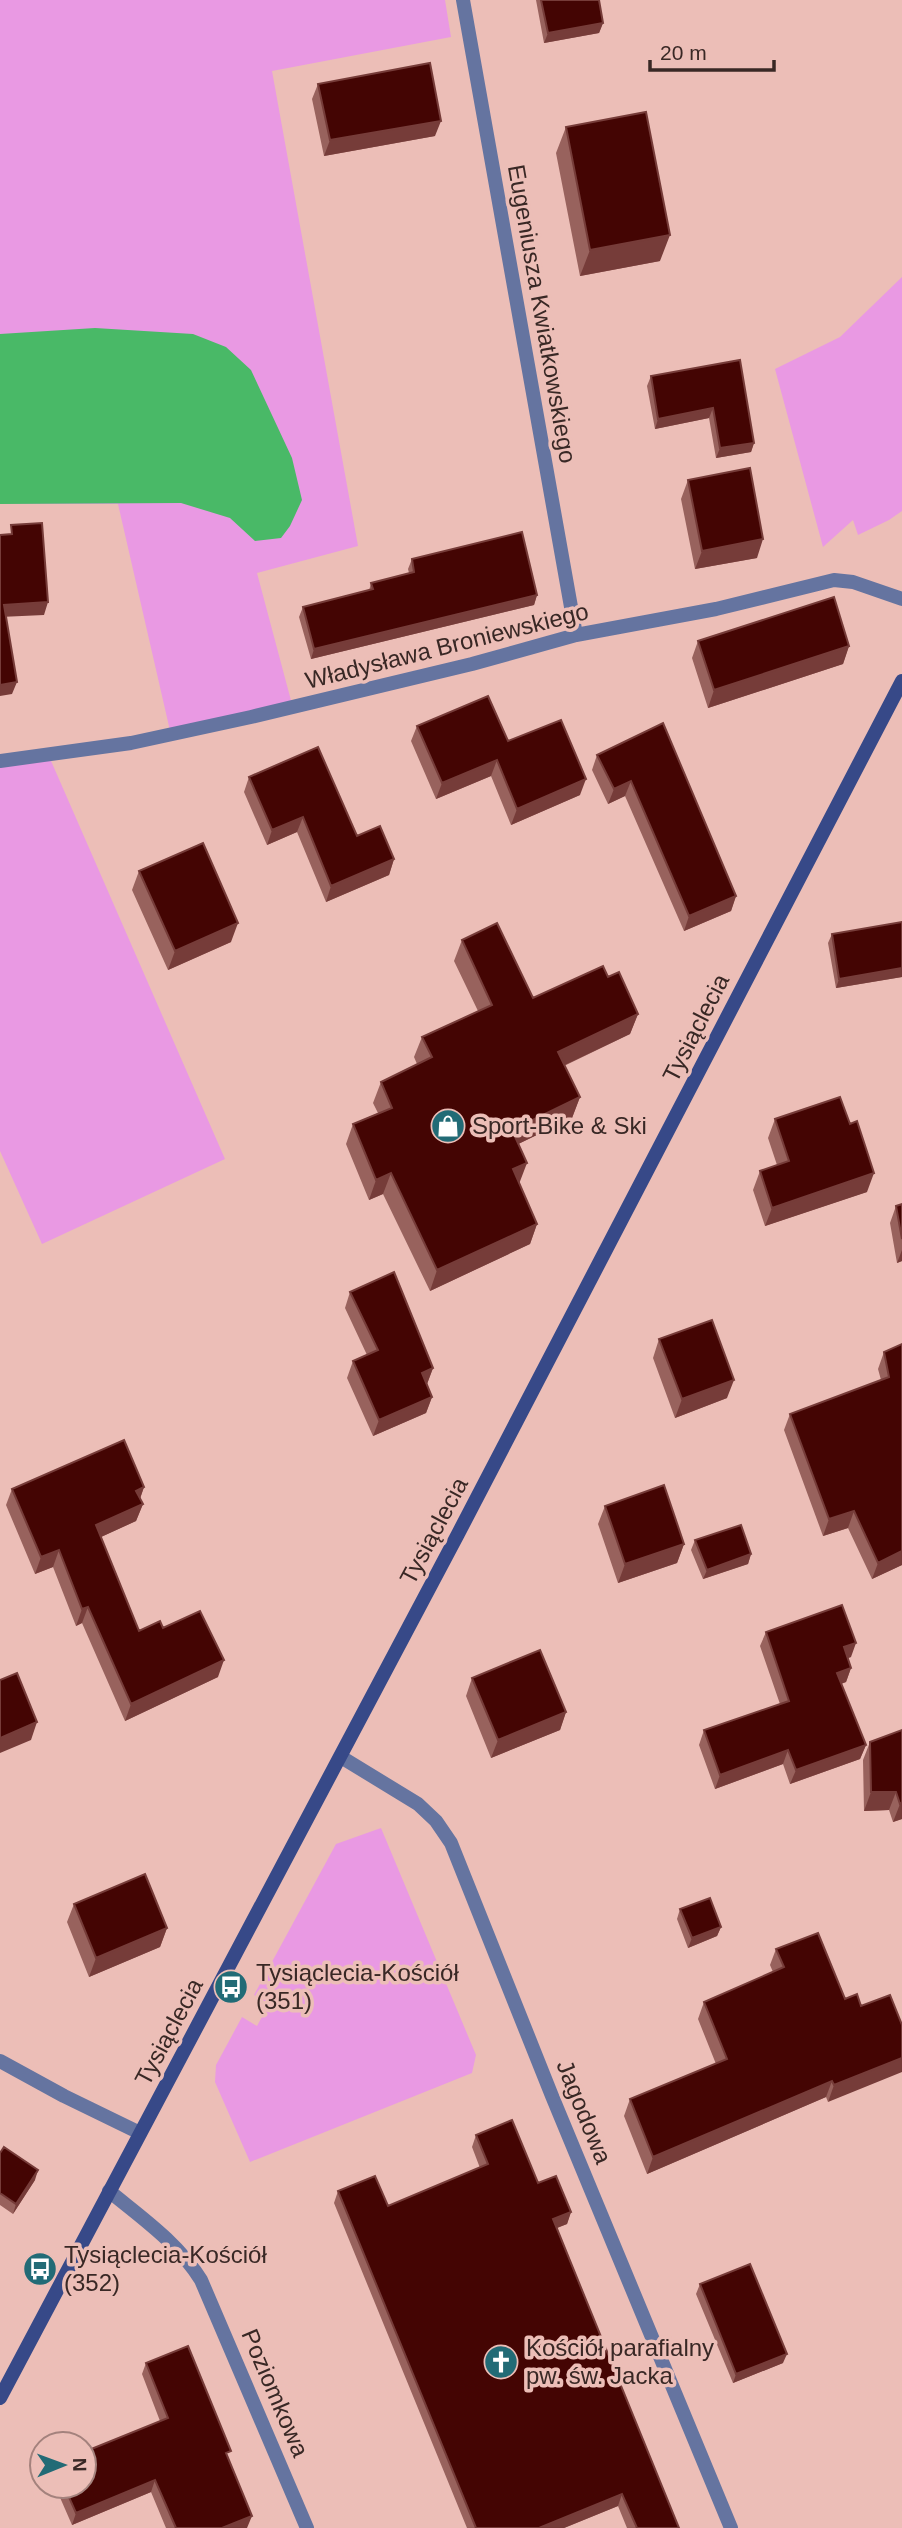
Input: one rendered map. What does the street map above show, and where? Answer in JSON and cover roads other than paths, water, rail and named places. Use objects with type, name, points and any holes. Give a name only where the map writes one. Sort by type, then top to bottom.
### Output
[{"type":"street","name":"Eugeniusza Kwiatkowskiego","points":[[463,0],[576,635]]},
{"type":"street","name":"Władysława Broniewskiego","points":[[0,761],[131,743],[251,718],[472,664],[576,635],[716,609],[834,580],[853,582],[902,599]]},
{"type":"street","name":"Tysiąclecia","points":[[0,2398],[341,1756],[902,681]]},
{"type":"street","name":"Jagodowa","points":[[341,1756],[418,1804],[436,1821],[451,1843],[552,2096],[731,2528]]},
{"type":"street","points":[[0,2061],[140,2133]]},
{"type":"street","name":"Poziomkowa","points":[[109,2191],[180,2251],[201,2280],[307,2528]]},
{"type":"place","name":"Sport-Bike & Ski","points":[[448,1126]]},
{"type":"place","name":"Tysiąclecia-Kościół (351)","points":[[231,1987]]},
{"type":"place","name":"Tysiąclecia-Kościół (352)","points":[[40,2269]]},
{"type":"place","name":"Kościół parafialny pw. św. Jacka","points":[[501,2362]]}]
